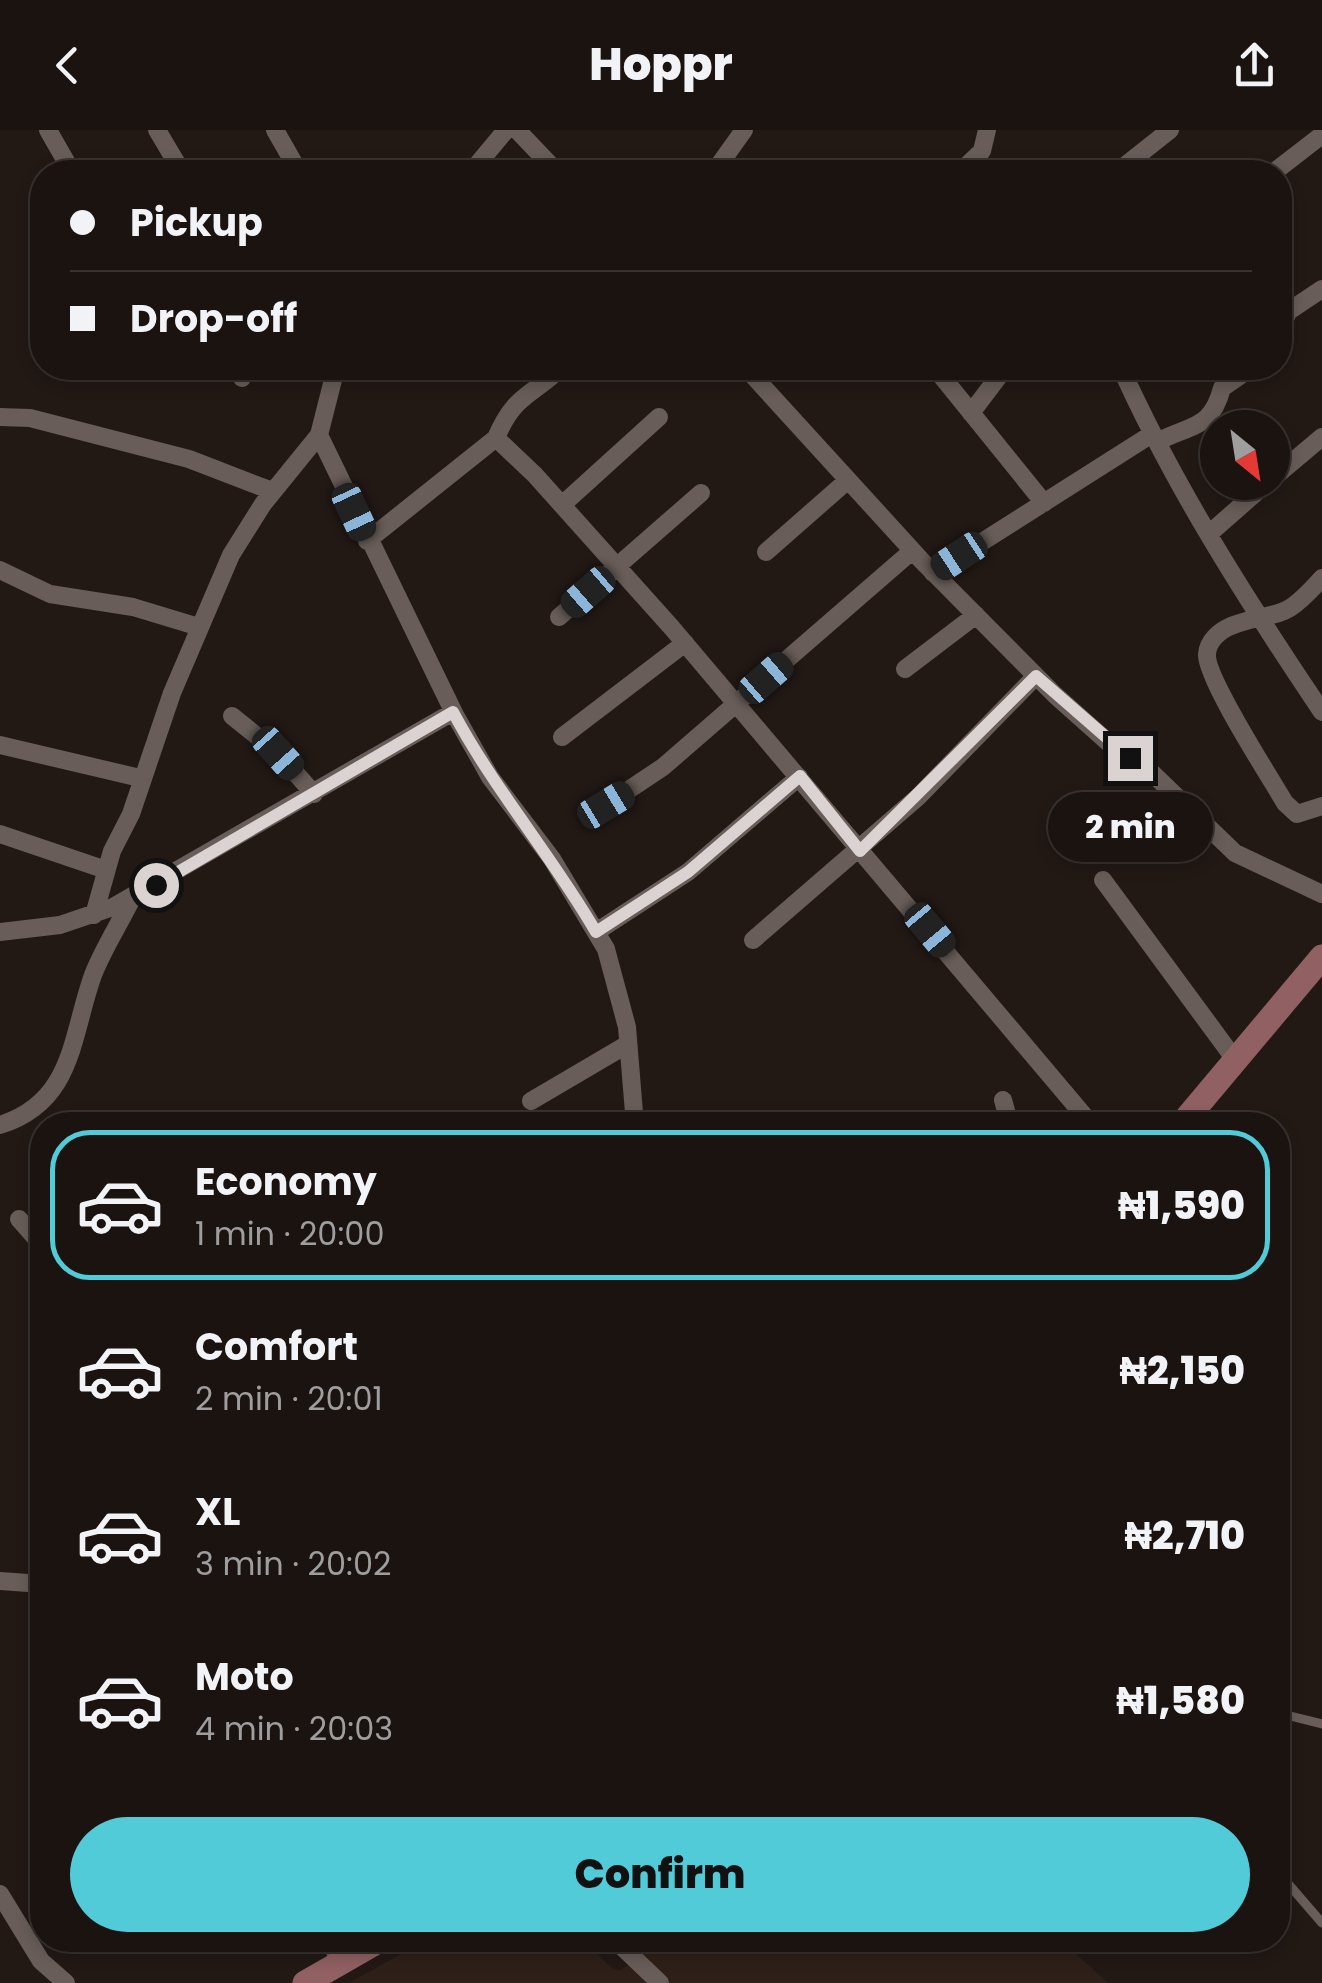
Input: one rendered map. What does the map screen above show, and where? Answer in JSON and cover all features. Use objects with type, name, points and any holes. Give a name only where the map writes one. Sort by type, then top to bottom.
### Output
[{"type":"main road","points":[[1192,1112],[1322,957]]},
{"type":"main road","points":[[305,1983],[335,1952]]},
{"type":"street","points":[[48,130],[65,160]]},
{"type":"street","points":[[157,130],[175,160]]},
{"type":"street","points":[[274,130],[293,160]]},
{"type":"street","points":[[481,160],[506,130]]},
{"type":"street","points":[[516,130],[545,160]]},
{"type":"street","points":[[973,160],[982,151],[987,130]]},
{"type":"street","points":[[1131,160],[1170,130]]},
{"type":"street","points":[[722,160],[741,131]]},
{"type":"street","points":[[1290,160],[1322,135]]},
{"type":"street","points":[[1292,309],[1322,290]]},
{"type":"street","points":[[94,916],[106,870],[131,814],[140,778],[199,627],[231,556],[272,491],[320,436],[333,380]]},
{"type":"street","points":[[367,541],[496,438],[516,399],[548,380]]},
{"type":"street","points":[[757,380],[933,573],[1110,744],[1150,771],[1235,853],[1322,894]]},
{"type":"street","points":[[945,380],[1044,503]]},
{"type":"street","points":[[971,413],[996,380]]},
{"type":"street","points":[[1127,380],[1154,438],[1210,533],[1321,708]]},
{"type":"street","points":[[933,573],[1154,438],[1202,424],[1216,410],[1222,388],[1234,380]]},
{"type":"street","points":[[0,417],[30,418],[189,459],[272,491]]},
{"type":"street","points":[[562,505],[659,417]]},
{"type":"street","points":[[320,436],[367,541],[453,712],[490,777],[552,860],[596,932],[618,982],[635,1112]]},
{"type":"street","points":[[1290,463],[1322,437]]},
{"type":"street","points":[[496,438],[562,505],[685,643],[1081,1112]]},
{"type":"street","points":[[766,552],[848,480]]},
{"type":"street","points":[[559,617],[701,493]]},
{"type":"street","points":[[1210,533],[1247,500]]},
{"type":"street","points":[[606,805],[663,767],[912,551]]},
{"type":"street","points":[[0,570],[50,594],[133,607],[199,627]]},
{"type":"street","points":[[1322,578],[1297,606],[1279,617],[1218,633],[1207,650],[1208,665],[1285,803],[1297,814],[1322,806]]},
{"type":"street","points":[[904,669],[976,615]]},
{"type":"street","points":[[562,738],[685,643]]},
{"type":"street","points":[[753,940],[860,851],[1036,676]]},
{"type":"street","points":[[0,932],[94,916],[453,712]]},
{"type":"street","points":[[232,716],[278,753],[314,794]]},
{"type":"street","points":[[0,745],[140,778]]},
{"type":"street","points":[[596,932],[688,872],[800,776]]},
{"type":"street","points":[[0,834],[106,870]]},
{"type":"street","points":[[1103,880],[1236,1061]]},
{"type":"street","points":[[0,1125],[27,1113],[56,1091],[76,1040],[93,976],[132,897]]},
{"type":"street","points":[[531,1101],[628,1044]]},
{"type":"street","points":[[1003,1100],[1006,1112]]},
{"type":"street","points":[[19,1219],[30,1232]]},
{"type":"street","points":[[0,1581],[30,1583]]},
{"type":"street","points":[[0,1894],[30,1943]]},
{"type":"street","points":[[35,1952],[66,1983]]},
{"type":"street","points":[[628,1952],[660,1983]]},
{"type":"lane","points":[[1290,1716],[1322,1724]]},
{"type":"lane","points":[[1290,1886],[1322,1923]]},
{"type":"shaded area","points":[[405,1952],[595,1952],[613,1969],[621,1970],[644,1952],[1074,1952],[1108,1983],[349,1983]]},
{"type":"route","points":[[156,885],[453,712],[490,777],[552,860],[596,932],[688,872],[800,776],[860,851],[1036,676],[1130,758]]}]
